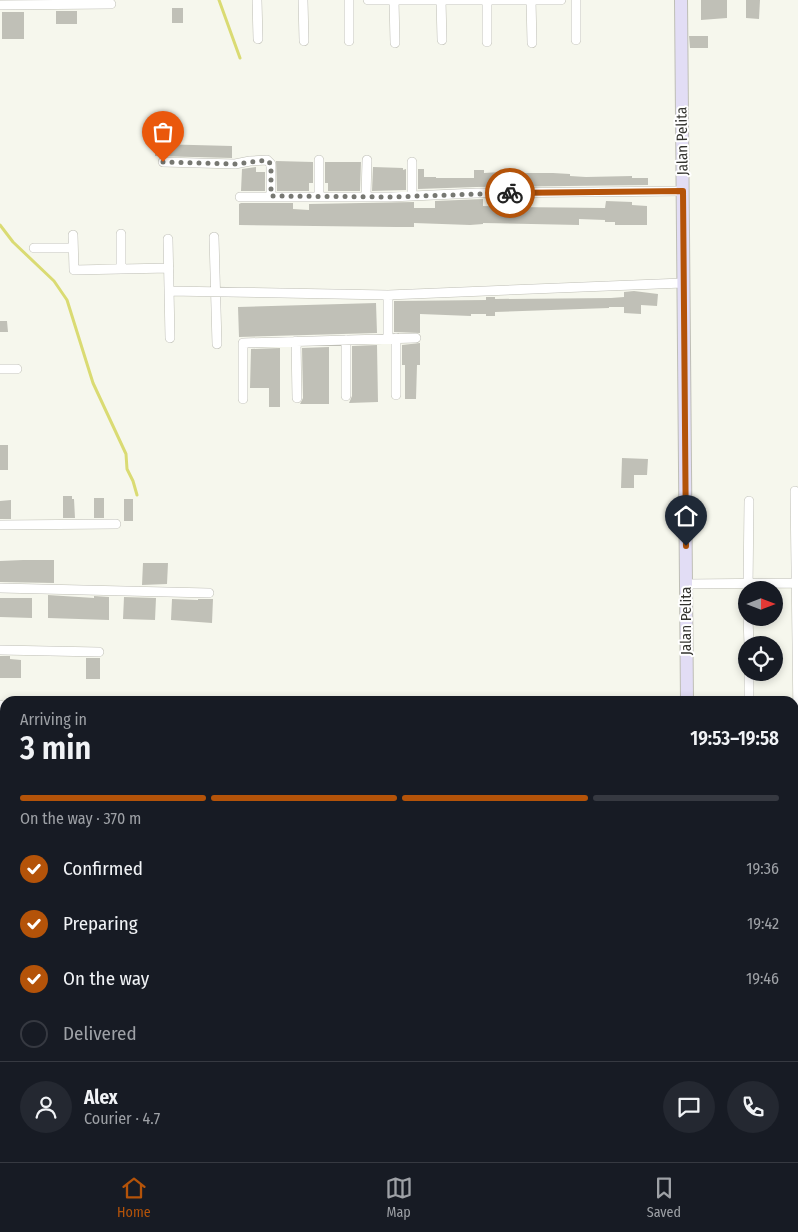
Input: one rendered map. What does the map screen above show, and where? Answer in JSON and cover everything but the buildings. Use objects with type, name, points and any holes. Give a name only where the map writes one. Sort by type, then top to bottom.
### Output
[{"type":"street","points":[[258,0],[258,39]]},
{"type":"street","points":[[303,0],[304,41]]},
{"type":"street","points":[[349,0],[349,41]]},
{"type":"street","points":[[368,0],[561,0]]},
{"type":"street","points":[[394,0],[395,43]]},
{"type":"street","points":[[441,0],[442,40]]},
{"type":"street","points":[[487,0],[487,42]]},
{"type":"street","points":[[531,0],[532,43]]},
{"type":"street","points":[[576,0],[576,40]]},
{"type":"street","name":"Jalan Pelita","points":[[681,0],[687,696]]},
{"type":"street","points":[[0,5],[111,4]]},
{"type":"street","points":[[163,162],[235,164],[267,160],[271,164],[271,196]]},
{"type":"street","points":[[319,160],[319,196]]},
{"type":"street","points":[[366,196],[367,160]]},
{"type":"street","points":[[412,162],[412,196]]},
{"type":"street","points":[[240,197],[683,191]]},
{"type":"street","points":[[121,234],[121,269]]},
{"type":"street","points":[[73,235],[74,270],[169,268]]},
{"type":"street","points":[[214,237],[217,344]]},
{"type":"street","points":[[168,238],[170,338]]},
{"type":"street","points":[[34,248],[73,248]]},
{"type":"street","points":[[169,291],[388,295],[683,283]]},
{"type":"street","points":[[388,295],[396,394]]},
{"type":"street","points":[[243,399],[242,343],[416,338]]},
{"type":"street","points":[[346,340],[346,396]]},
{"type":"street","points":[[296,342],[297,398]]},
{"type":"street","points":[[0,369],[17,370]]},
{"type":"street","points":[[795,491],[798,696]]},
{"type":"street","points":[[748,581],[749,501]]},
{"type":"street","points":[[0,525],[116,524]]},
{"type":"street","points":[[783,584],[797,583]]},
{"type":"street","points":[[686,584],[738,587]]},
{"type":"street","points":[[0,588],[209,592]]},
{"type":"street","points":[[0,650],[99,652]]},
{"type":"street","points":[[749,681],[749,696]]},
{"type":"waterway","points":[[219,0],[240,58]]},
{"type":"waterway","points":[[0,225],[13,242],[54,281],[67,300],[93,383],[126,454],[127,469],[137,495]]},
{"type":"way so far","points":[[163,162],[235,164],[267,160],[271,164],[271,196],[391,197],[510,193]]},
{"type":"route","points":[[510,193],[683,191],[686,546]]}]
